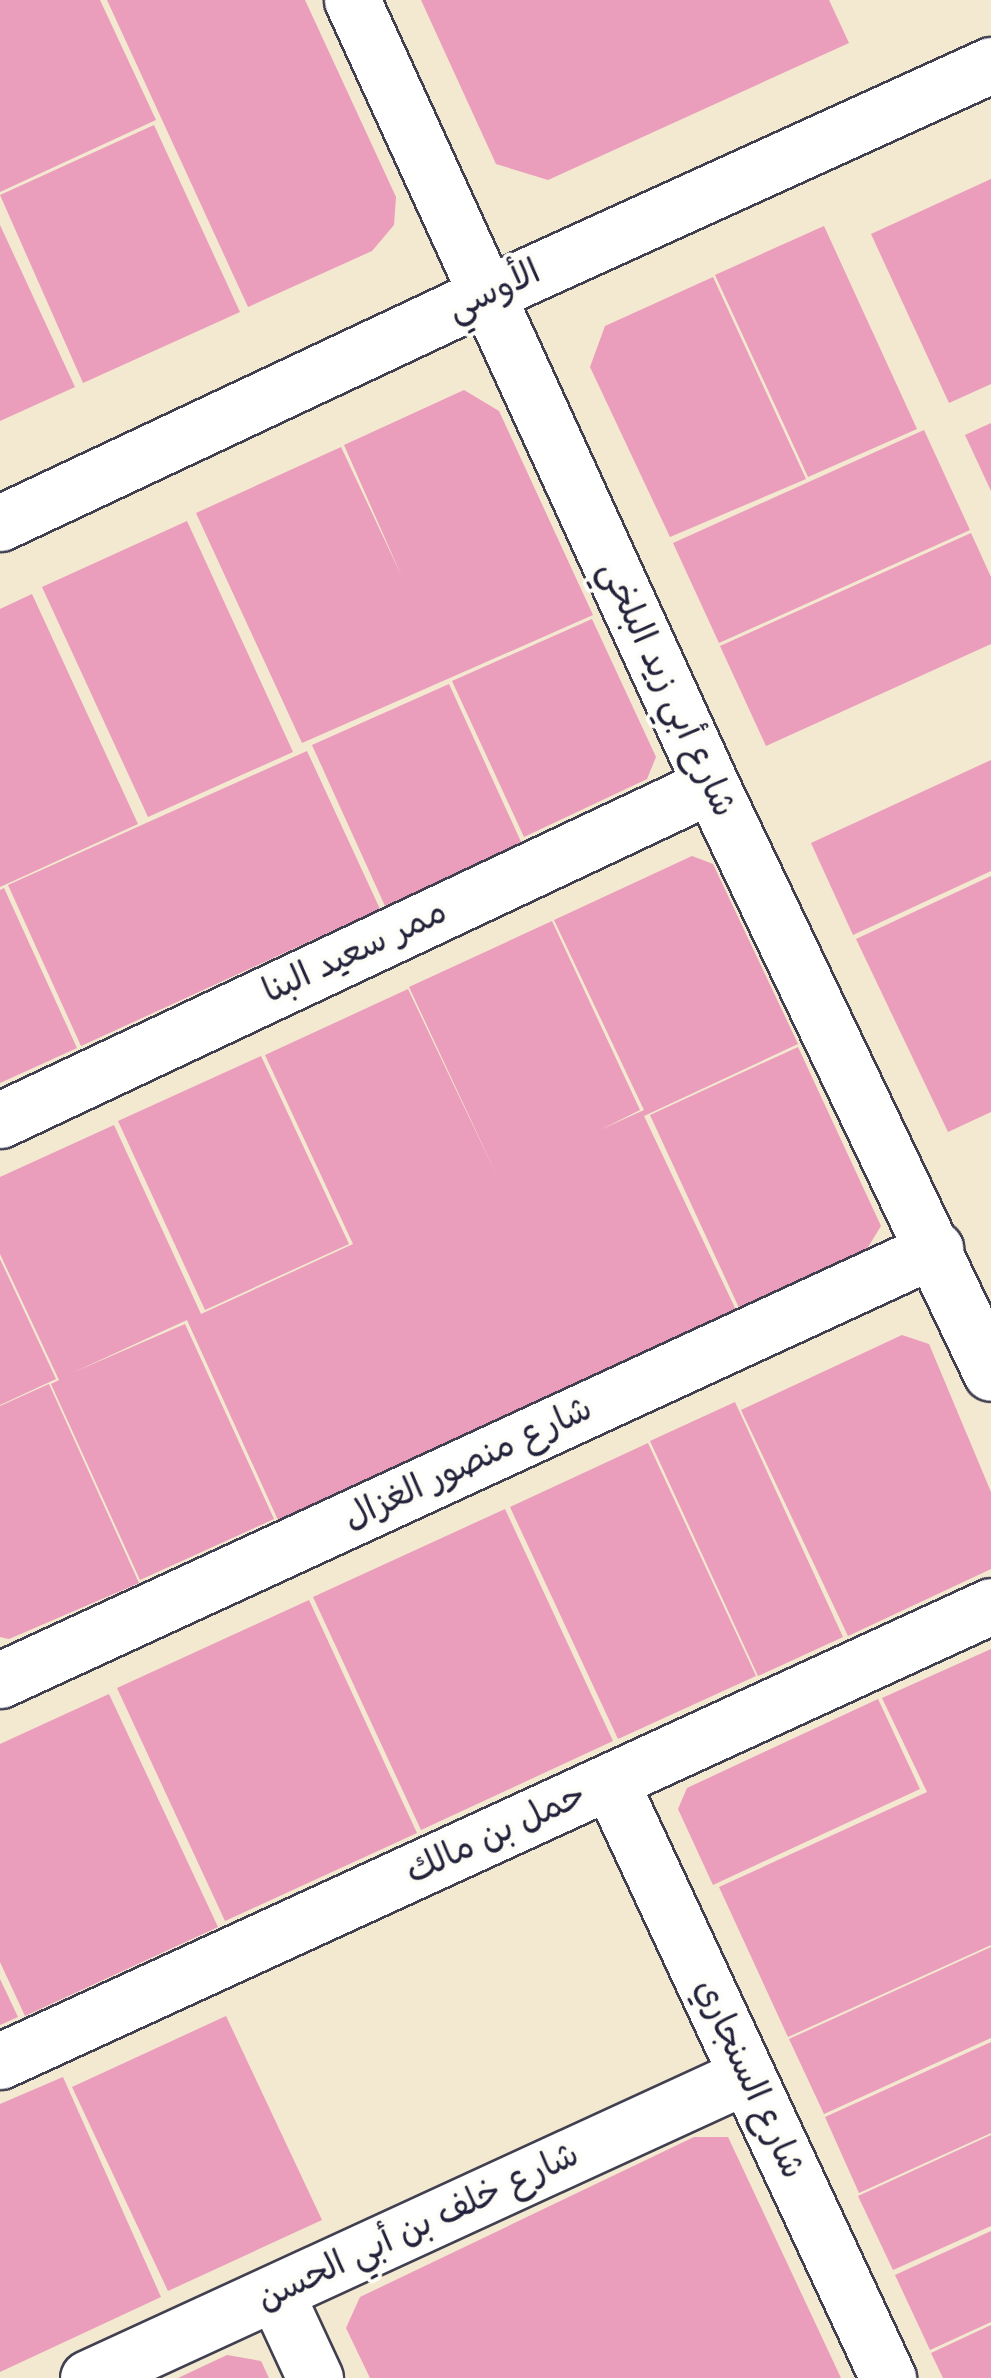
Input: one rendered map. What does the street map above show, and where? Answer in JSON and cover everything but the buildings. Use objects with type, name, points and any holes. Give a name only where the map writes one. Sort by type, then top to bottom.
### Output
[{"type":"street","name":"شارع أبي زيد البلخي","points":[[352,0],[711,785],[991,1373]]},
{"type":"street","name":"الأوسي","points":[[0,523],[486,295],[991,65]]},
{"type":"street","name":"ممر سعيد البنا","points":[[0,1120],[711,785]]},
{"type":"street","name":"شارع منصور الغزال","points":[[0,1680],[935,1249]]},
{"type":"street","name":"حمل بن مالك","points":[[0,2061],[991,1606]]},
{"type":"street","name":"شارع السنجاري","points":[[610,1781],[888,2378]]},
{"type":"street","name":"شارع خلف بن أبي الحسن","points":[[88,2378],[747,2074]]},
{"type":"street","points":[[276,2294],[315,2378]]}]
